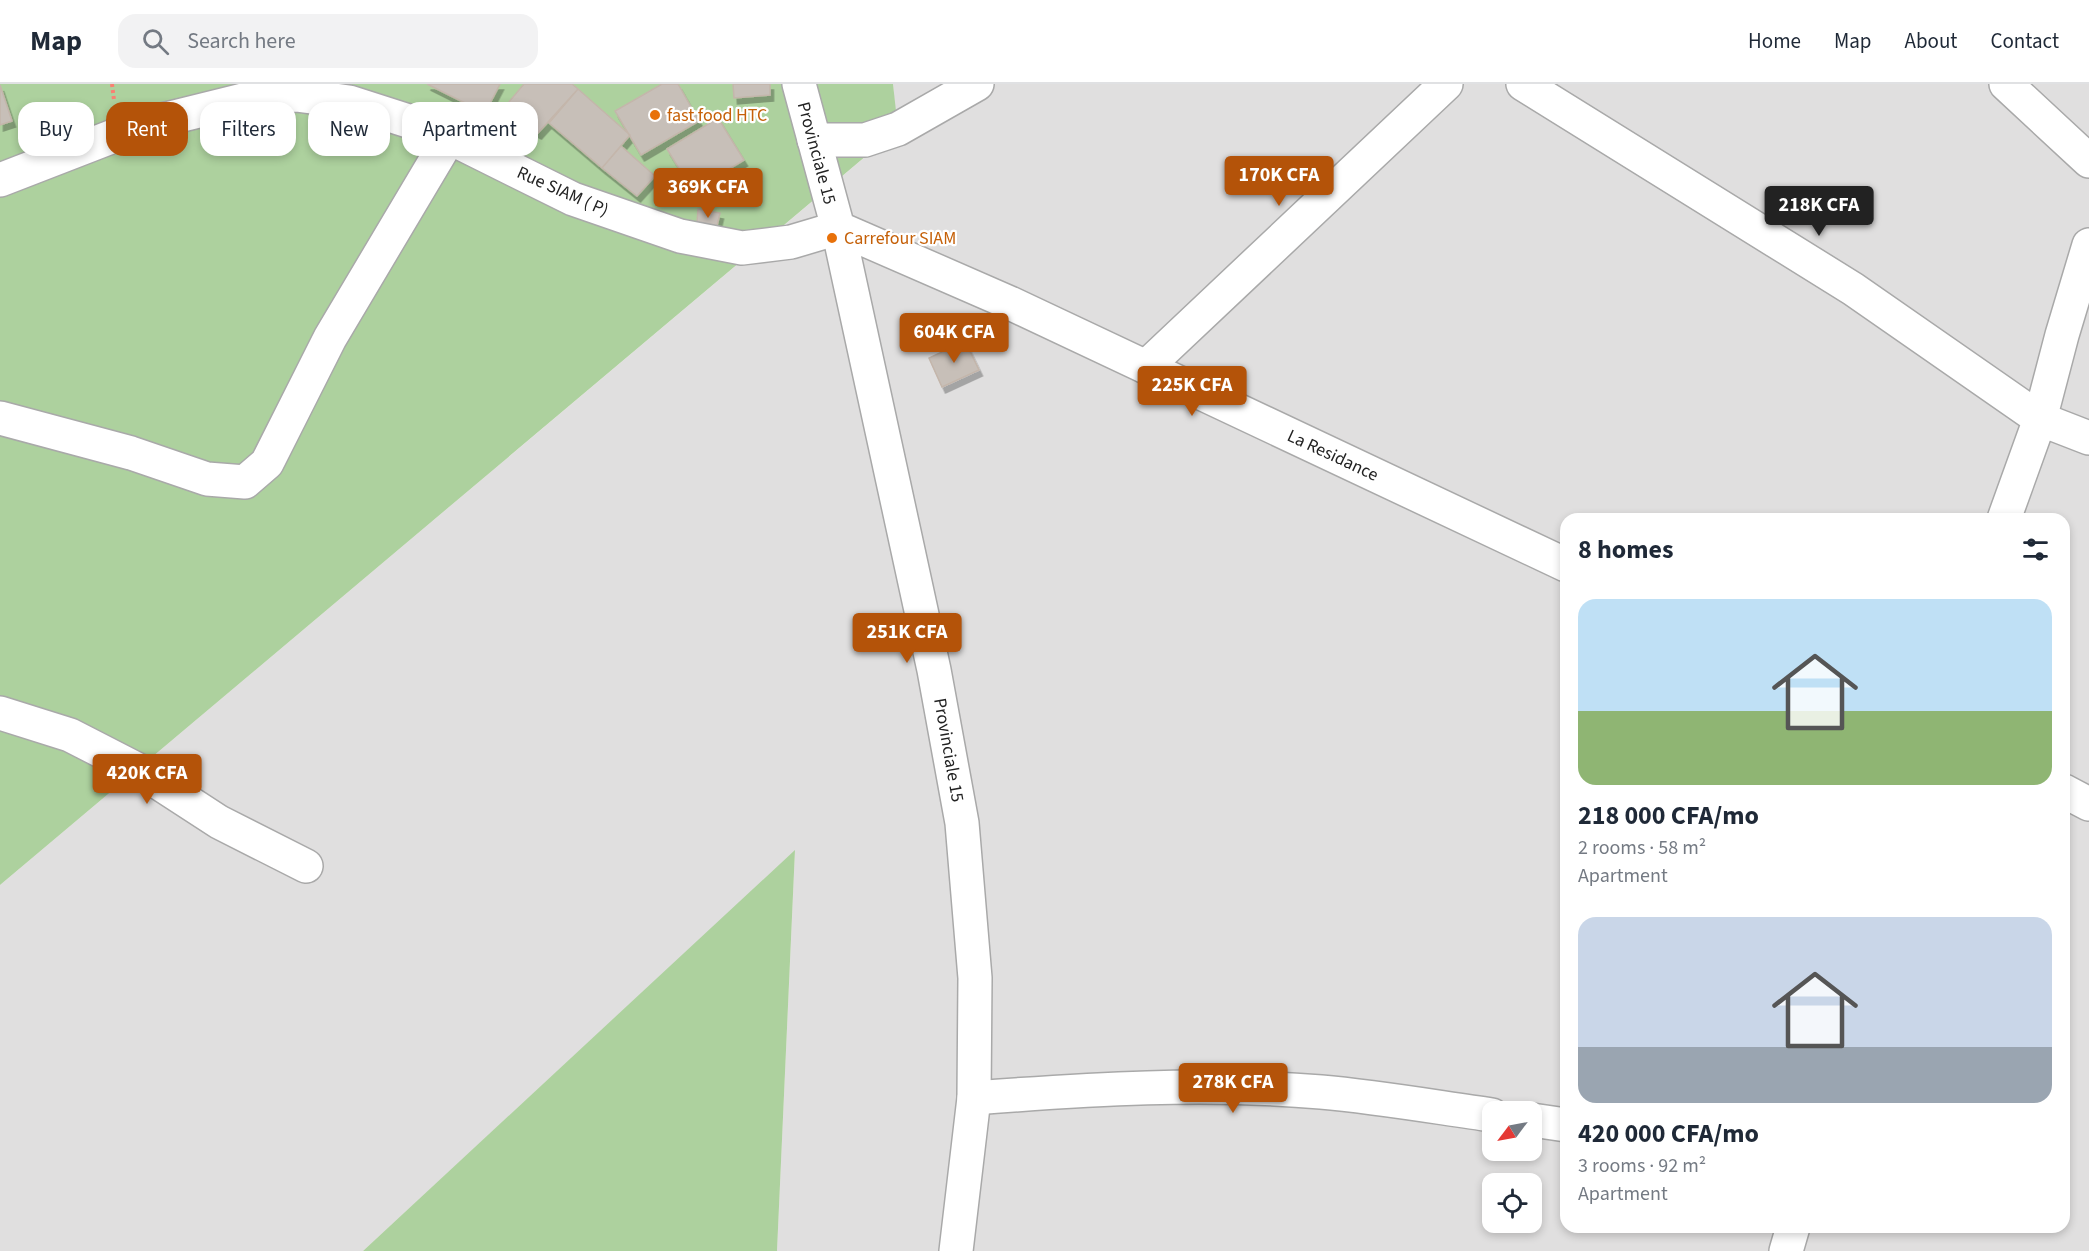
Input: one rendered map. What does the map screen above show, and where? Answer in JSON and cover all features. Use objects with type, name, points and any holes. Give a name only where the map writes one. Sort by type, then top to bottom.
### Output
[{"type":"street","name":"Provinciale 15","points":[[799,84],[838,228],[934,670],[962,823],[975,978],[974,1098],[956,1251]]},
{"type":"street","points":[[814,140],[865,140],[897,129],[977,84]]},
{"type":"street","points":[[1146,367],[1446,84]]},
{"type":"street","points":[[1523,84],[1853,289],[2040,418],[2089,438]]},
{"type":"street","points":[[2006,84],[2089,161]]},
{"type":"street","name":"Rue SIAM ( P)","points":[[0,180],[142,125],[247,99],[326,91],[349,102],[402,119]]},
{"type":"street","points":[[0,418],[131,453],[207,479],[245,482],[267,463],[330,338],[438,156]]},
{"type":"street","name":"Rue SIAM ( P)","points":[[486,156],[573,199],[680,236],[742,248],[791,242],[838,228]]},
{"type":"street","name":"La Residance","points":[[838,228],[1010,303],[1560,562]]},
{"type":"street","points":[[2006,513],[2040,418],[2089,245]]},
{"type":"street","points":[[0,713],[70,735],[142,772],[219,822],[306,866]]},
{"type":"street","points":[[2070,794],[2089,804]]},
{"type":"street","points":[[974,1098],[1085,1089],[1198,1087],[1320,1092],[1482,1114]]},
{"type":"street","points":[[1542,1121],[1560,1124]]},
{"type":"street","points":[[1786,1251],[1791,1233]]},
{"type":"shaded area","points":[[893,84],[2089,84],[2089,1251],[777,1251],[795,851],[363,1251],[0,1251],[0,885],[897,130]]},
{"type":"green space","points":[[0,84],[893,84],[898,129],[0,885]]},
{"type":"green space","points":[[795,850],[777,1251],[363,1251]]},
{"type":"building","points":[[427,84],[500,84],[491,102],[463,102]]},
{"type":"building","points":[[524,84],[572,84],[578,89],[538,133],[538,102],[509,102]]},
{"type":"building","points":[[662,84],[678,84],[699,121],[641,155],[615,111]]},
{"type":"building","points":[[733,84],[770,84],[770,95],[734,98]]},
{"type":"building","points":[[0,85],[12,121],[0,125]]},
{"type":"building","points":[[578,89],[630,135],[602,168],[549,123]]},
{"type":"building","points":[[718,118],[744,160],[693,191],[667,149]]},
{"type":"building","points":[[621,146],[655,176],[637,196],[602,168]]},
{"type":"building","points":[[698,209],[720,213],[716,230],[697,223]]},
{"type":"building","points":[[965,341],[979,370],[942,387],[929,358]]},
{"type":"place","name":"fast food HTC","points":[[655,115]]},
{"type":"place","name":"Carrefour SIAM","points":[[832,238]]}]
